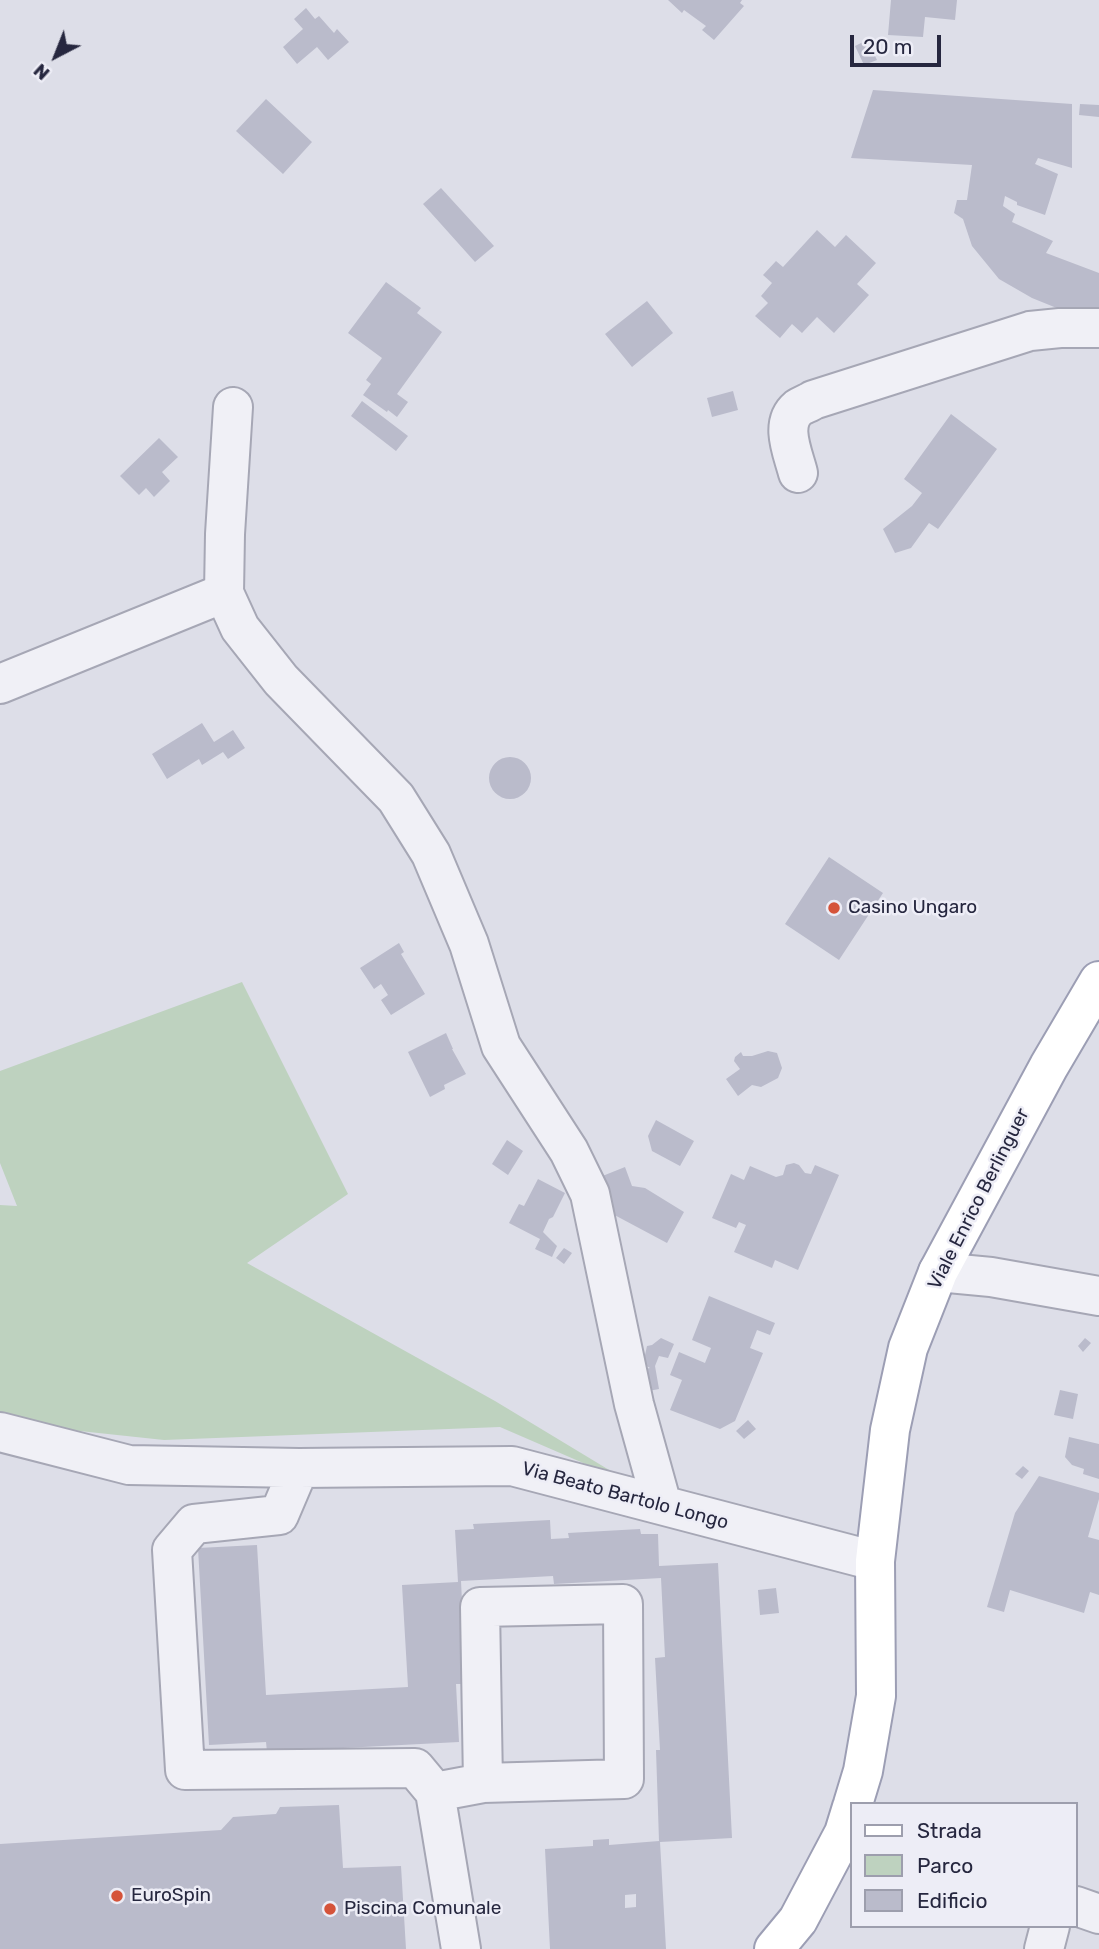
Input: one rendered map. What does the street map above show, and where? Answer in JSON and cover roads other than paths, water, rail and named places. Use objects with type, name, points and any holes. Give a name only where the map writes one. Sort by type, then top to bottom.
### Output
[{"type":"main road","name":"Viale Enrico Berlinguer","points":[[855,1802],[876,1696],[876,1561],[890,1430],[908,1348],[938,1272],[1049,1066],[1099,981]]},
{"type":"main road","name":"Viale Enrico Berlinguer","points":[[774,1949],[798,1920],[850,1822]]},
{"type":"street","points":[[798,473],[788,433],[790,419],[798,409],[813,400],[1030,331],[1099,328]]},
{"type":"street","points":[[233,407],[224,593],[240,628],[281,680],[396,798],[431,854],[469,944],[501,1045],[569,1151],[590,1194],[634,1404],[662,1505]]},
{"type":"street","points":[[0,684],[224,593]]},
{"type":"street","points":[[938,1272],[991,1277],[1099,1296]]},
{"type":"street","name":"Via Beato Bartolo Longo","points":[[0,1432],[130,1465],[299,1468],[512,1466],[876,1561]]},
{"type":"street","points":[[299,1468],[279,1515],[194,1524],[172,1549],[185,1770],[415,1768],[435,1792],[461,1949]]},
{"type":"street","points":[[435,1792],[483,1783],[624,1779],[622,1604],[480,1607],[483,1783]]},
{"type":"street","points":[[1078,1907],[1099,1913]]},
{"type":"street","points":[[1044,1949],[1049,1928]]},
{"type":"place","name":"Casino Ungaro","points":[[834,908]]},
{"type":"place","name":"EuroSpin","points":[[117,1896]]},
{"type":"place","name":"Piscina Comunale","points":[[330,1909]]}]
